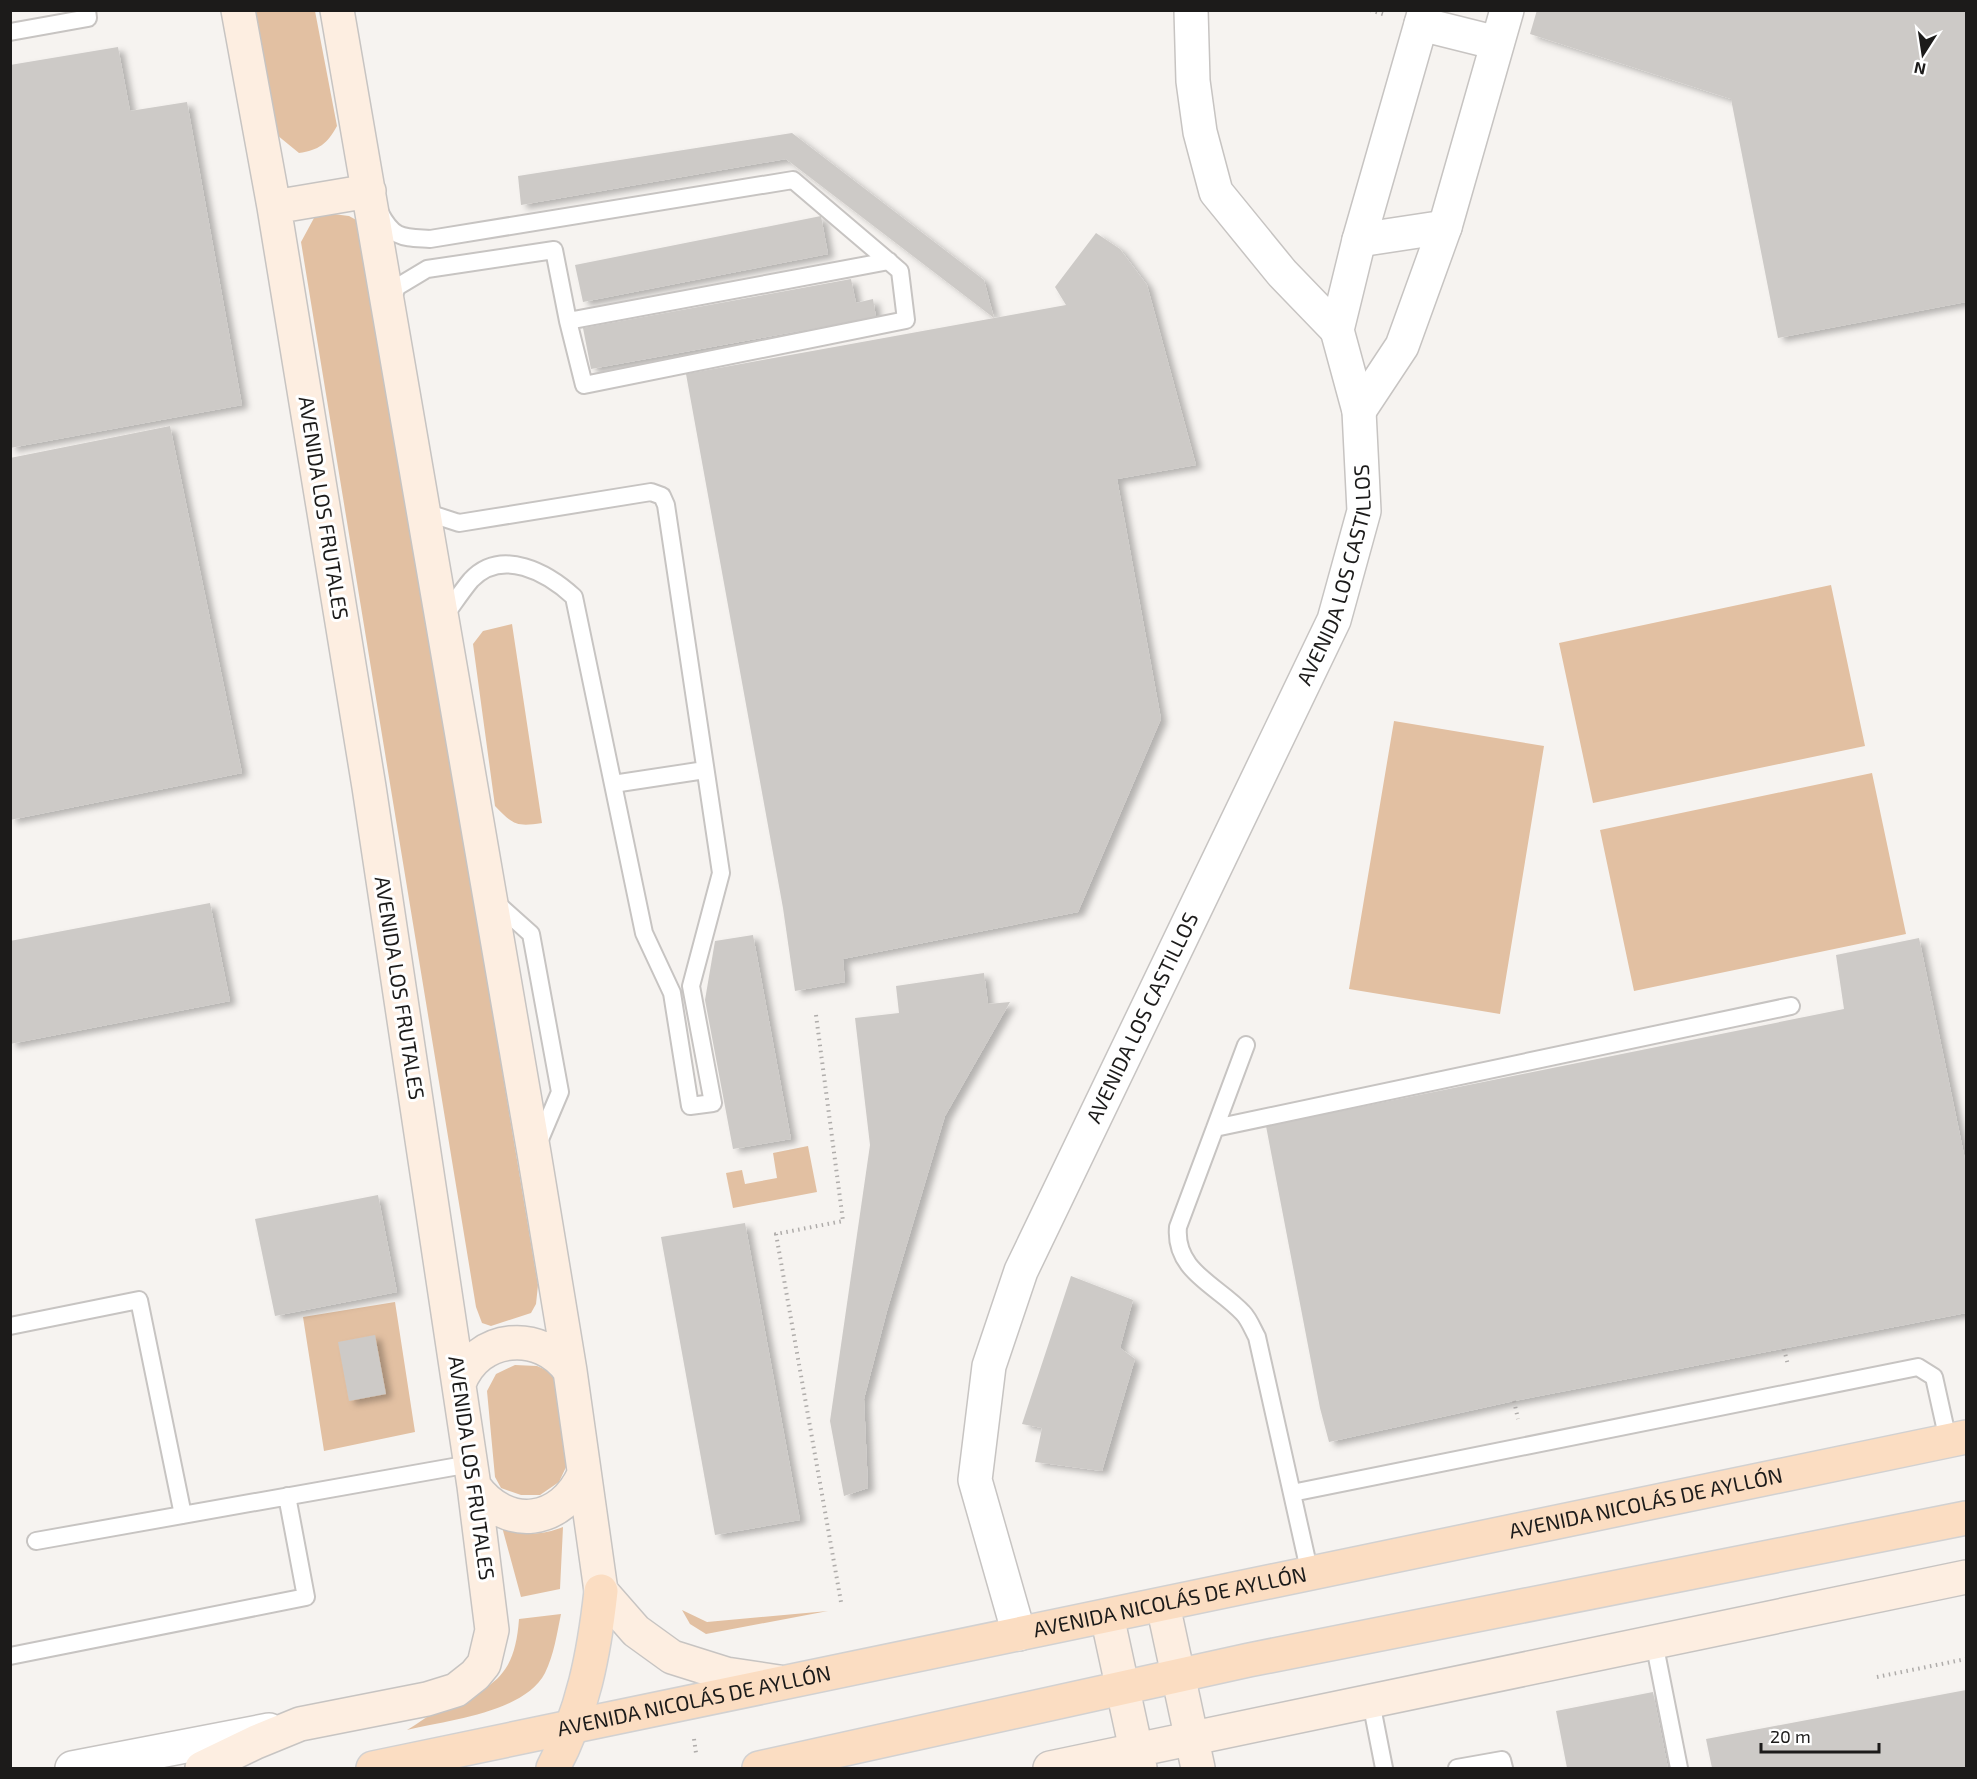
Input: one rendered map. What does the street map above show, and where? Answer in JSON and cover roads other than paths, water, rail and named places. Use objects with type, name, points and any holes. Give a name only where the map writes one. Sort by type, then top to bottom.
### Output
[{"type":"main road","name":"AVENIDA LOS FRUTALES","points":[[202,1768],[300,1724],[441,1695],[462,1686],[480,1670],[490,1648],[492,1630],[459,1384],[369,787],[274,207],[238,10]]},
{"type":"main road","points":[[337,10],[534,1153],[570,1371],[601,1592],[592,1658],[572,1727],[553,1768]]},
{"type":"main road","points":[[274,207],[369,191]]},
{"type":"main road","points":[[459,1384],[467,1367],[480,1354],[496,1345],[515,1342],[543,1347],[558,1356],[570,1371]]},
{"type":"main road","name":"AVENIDA NICOLÁS DE AYLLÓN","points":[[373,1768],[1958,1438]]},
{"type":"main road","points":[[472,1475],[494,1507],[510,1514],[529,1517],[547,1513],[564,1504],[576,1491],[584,1474]]},
{"type":"main road","points":[[759,1768],[1248,1660],[1966,1518]]},
{"type":"main road","points":[[1050,1768],[1195,1754],[1371,1702],[1966,1578]]},
{"type":"main road","points":[[601,1592],[636,1631],[672,1656],[726,1674],[764,1681],[786,1682]]},
{"type":"main road","points":[[1163,1605],[1195,1754]]},
{"type":"main road","points":[[1107,1616],[1138,1760]]},
{"type":"street","points":[[1191,10],[1193,81],[1200,132],[1216,192],[1282,273],[1337,330]]},
{"type":"street","points":[[1359,411],[1402,346],[1445,227],[1506,10]]},
{"type":"street","points":[[1423,17],[1497,43]]},
{"type":"street","name":"AVENIDA LOS CASTILLOS","points":[[1019,1634],[975,1480],[989,1366],[1021,1270],[1334,620],[1364,511],[1359,411],[1337,330],[1359,240],[1423,17]]},
{"type":"street","points":[[1359,240],[1445,227]]},
{"type":"street","points":[[72,1768],[300,1724]]},
{"type":"lane","points":[[10,32],[88,18],[87,10]]},
{"type":"lane","points":[[369,191],[390,231],[406,237],[430,238],[793,180],[900,271],[906,320],[584,385],[568,321],[555,250],[427,268],[397,287],[389,309]]},
{"type":"lane","points":[[568,321],[889,261]]},
{"type":"lane","points":[[425,512],[459,523],[651,492],[662,496],[666,505],[721,873],[691,986],[712,1103],[690,1106],[672,993],[644,933],[574,597],[555,579],[534,568],[509,565],[487,569],[472,579],[442,619]]},
{"type":"lane","points":[[613,784],[705,770]]},
{"type":"lane","points":[[1215,1128],[1791,1006]]},
{"type":"lane","points":[[1246,1045],[1178,1227],[1179,1249],[1188,1265],[1244,1314],[1257,1337],[1310,1574]]},
{"type":"lane","points":[[10,1326],[139,1300],[183,1515]]},
{"type":"lane","points":[[1292,1493],[1918,1367],[1934,1377],[1958,1438]]},
{"type":"lane","points":[[36,1541],[287,1496],[472,1475]]},
{"type":"lane","points":[[10,1656],[306,1598],[287,1496]]},
{"type":"lane","points":[[1654,1642],[1679,1768]]},
{"type":"lane","points":[[1371,1702],[1384,1768]]},
{"type":"lane","points":[[1457,1768],[1502,1760],[1504,1768]]}]
